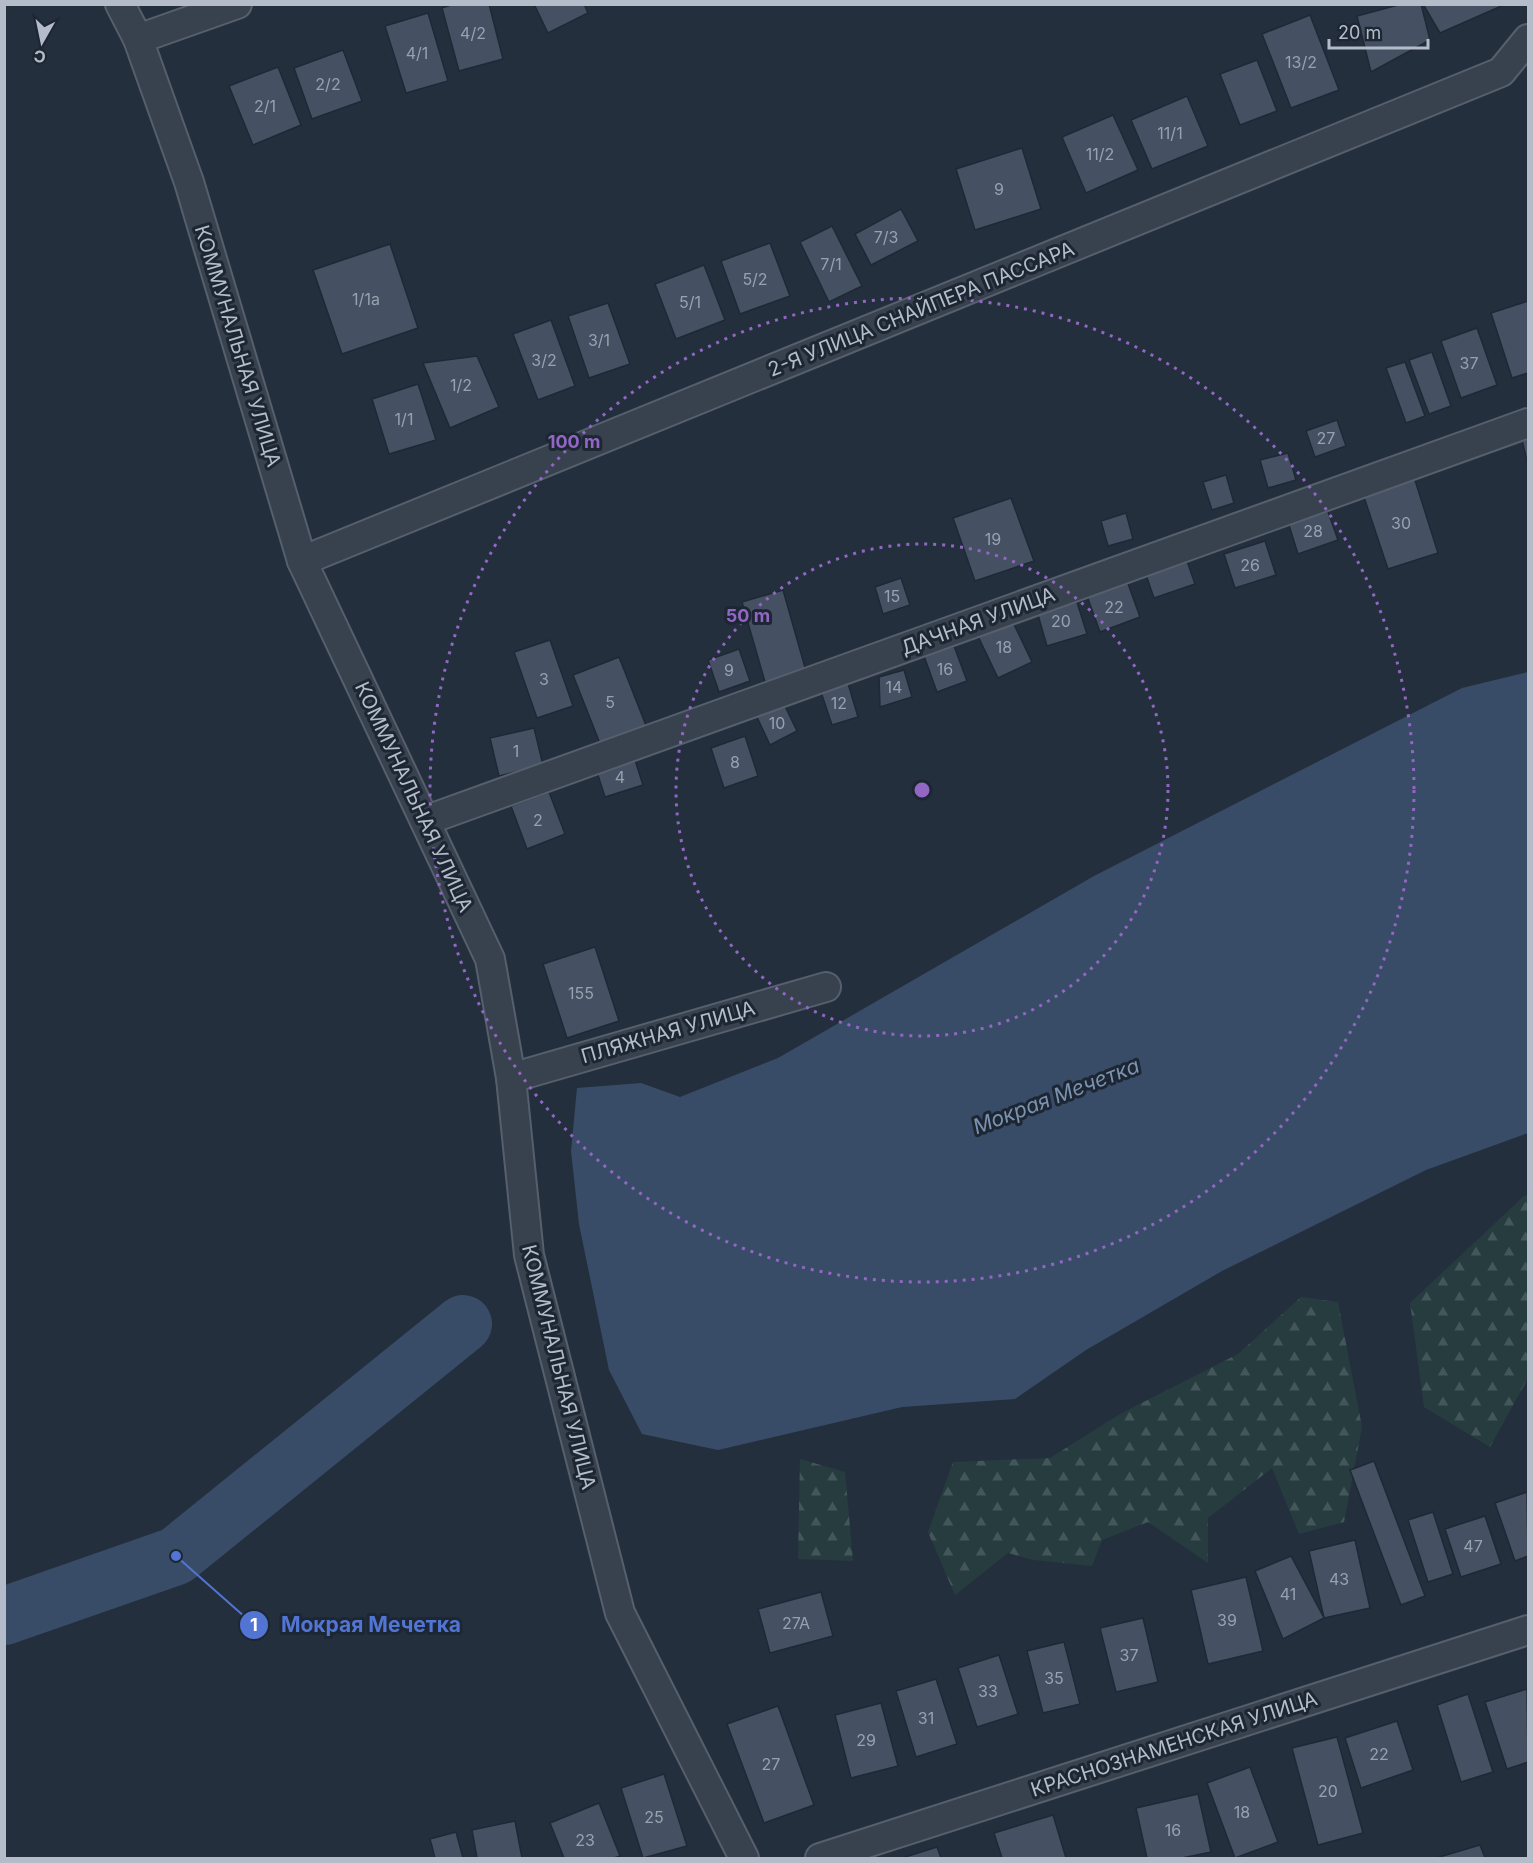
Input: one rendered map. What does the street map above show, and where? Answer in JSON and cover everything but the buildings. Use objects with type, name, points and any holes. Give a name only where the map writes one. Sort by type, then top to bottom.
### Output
[{"type":"street","name":"КОММУНАЛЬНАЯ УЛИЦА","points":[[120,4],[138,39],[189,182],[302,561],[427,820],[490,959],[511,1078],[529,1255],[620,1613],[744,1858]]},
{"type":"street","points":[[138,39],[237,4]]},
{"type":"street","name":"2-Я УЛИЦА СНАЙПЕРА ПАССАРА","points":[[302,561],[1501,72],[1528,39]]},
{"type":"street","name":"ДАЧНАЯ УЛИЦА","points":[[427,820],[1528,423]]},
{"type":"street","name":"ПЛЯЖНАЯ УЛИЦА","points":[[511,1078],[826,987]]},
{"type":"street","name":"КРАСНОЗНАМЕНСКАЯ УЛИЦА","points":[[820,1858],[1528,1630]]},
{"type":"green space","points":[[1528,1195],[1528,1378],[1490,1447],[1424,1407],[1410,1303],[1524,1196]]},
{"type":"green space","points":[[1301,1297],[1338,1302],[1362,1427],[1344,1522],[1299,1534],[1272,1468],[1208,1518],[1208,1563],[1148,1522],[1102,1540],[1092,1566],[1034,1560],[1008,1553],[955,1595],[928,1532],[953,1462],[1050,1458],[1120,1414],[1238,1354]]},
{"type":"green space","points":[[800,1459],[845,1472],[853,1561],[798,1559]]},
{"type":"water","points":[[1528,672],[1528,1133],[1426,1170],[1222,1271],[1086,1350],[1015,1399],[902,1407],[718,1450],[642,1434],[609,1370],[579,1224],[571,1151],[577,1088],[641,1083],[680,1097],[778,1058],[1094,876],[1462,688]]},
{"type":"waterway","name":"Мокрая Мечетка","points":[[4,1616],[176,1556],[463,1324]]},
{"type":"place","name":"Мокрая Мечетка","points":[[176,1556]]}]
